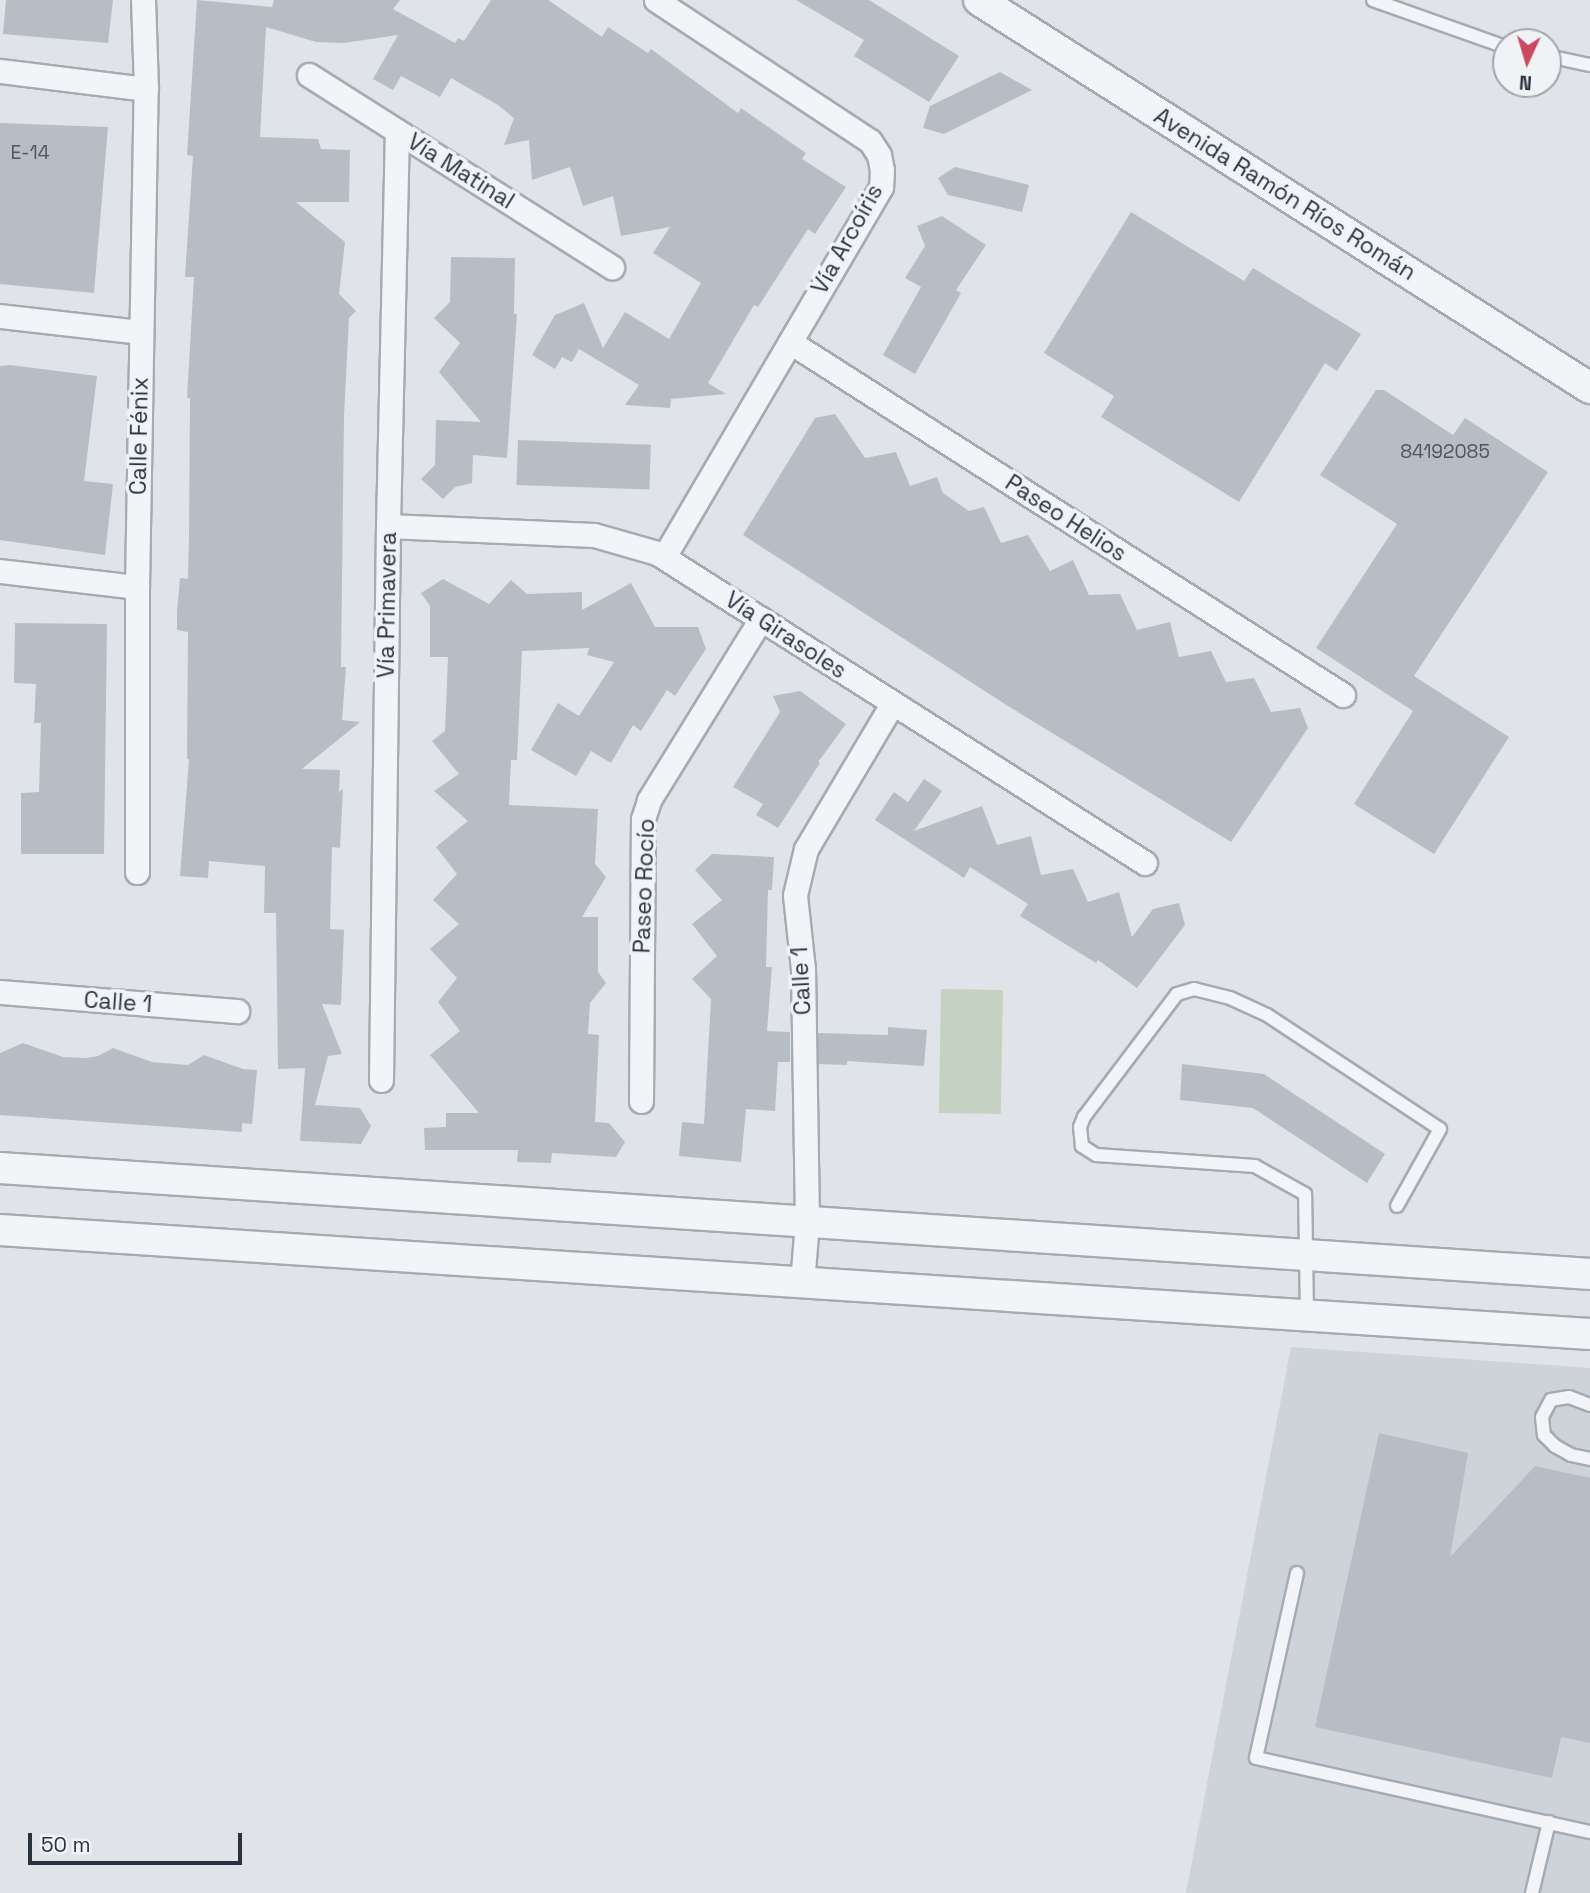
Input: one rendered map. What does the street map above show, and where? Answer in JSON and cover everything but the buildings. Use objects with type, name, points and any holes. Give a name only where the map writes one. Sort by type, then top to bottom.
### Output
[{"type":"street","name":"Calle Fénix","points":[[137,872],[137,587],[146,89],[143,0]]},
{"type":"street","name":"Vía Arcoíris","points":[[656,0],[870,141],[882,170],[881,187],[664,557]]},
{"type":"street","name":"Avenida Ramón Ríos Román","points":[[979,0],[1590,388]]},
{"type":"street","points":[[0,71],[146,89]]},
{"type":"street","name":"Vía Matinal","points":[[309,75],[612,267]]},
{"type":"street","name":"Vía Primavera","points":[[381,1080],[388,526],[397,131]]},
{"type":"street","points":[[0,316],[141,332]]},
{"type":"street","name":"Paseo Helios","points":[[790,342],[1343,695]]},
{"type":"street","name":"Vía Girasoles","points":[[388,526],[594,534],[621,540],[664,557],[1144,863]]},
{"type":"street","points":[[0,571],[137,587]]},
{"type":"street","name":"Paseo Rocío","points":[[640,1101],[643,819],[649,800],[761,619]]},
{"type":"street","name":"Calle 1","points":[[802,1283],[807,1222],[803,969],[796,886],[806,849],[892,704]]},
{"type":"street","name":"Calle 1","points":[[0,992],[237,1011]]},
{"type":"street","points":[[0,1168],[1590,1274]]},
{"type":"street","points":[[0,1230],[1590,1334]]},
{"type":"lane","points":[[1373,0],[1492,42]]},
{"type":"lane","points":[[1562,59],[1590,65]]},
{"type":"lane","points":[[1307,1316],[1305,1194],[1255,1166],[1096,1155],[1082,1146],[1080,1128],[1084,1117],[1177,995],[1194,989],[1230,998],[1267,1016],[1440,1129],[1397,1206]]},
{"type":"lane","points":[[1590,1405],[1569,1397],[1551,1400],[1542,1416],[1544,1435],[1555,1446],[1571,1455],[1590,1459]]},
{"type":"lane","points":[[1297,1573],[1256,1758],[1590,1832]]},
{"type":"lane","points":[[1532,1893],[1549,1822]]},
{"type":"shaded area","points":[[1291,1347],[1590,1368],[1590,1893],[1186,1893]]},
{"type":"green space","points":[[941,989],[1003,990],[1001,1114],[939,1113]]}]
